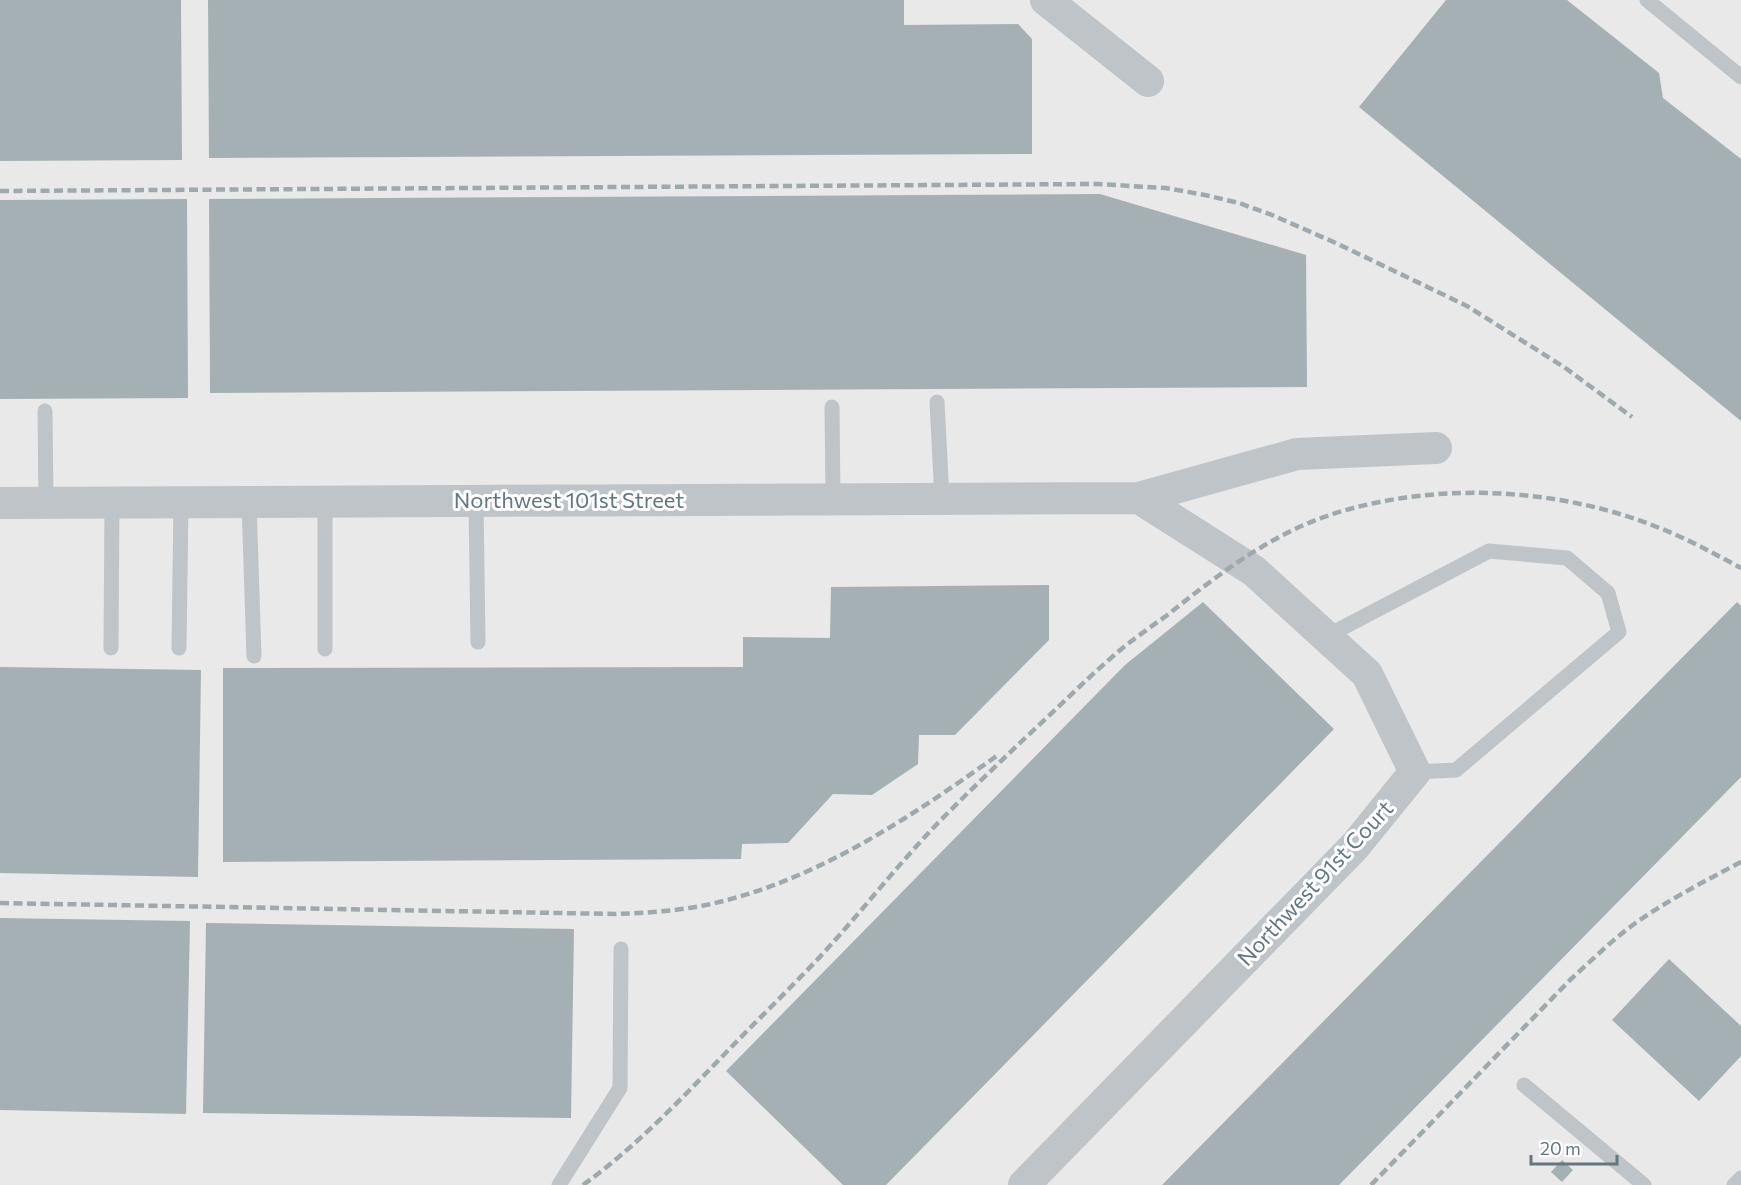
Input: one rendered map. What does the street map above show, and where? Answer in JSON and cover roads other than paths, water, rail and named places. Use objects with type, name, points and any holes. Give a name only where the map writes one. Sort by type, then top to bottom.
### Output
[{"type":"street","points":[[1046,0],[1148,81]]},
{"type":"street","points":[[1139,498],[1297,454],[1436,448]]},
{"type":"street","points":[[1139,498],[1254,571],[1367,674],[1415,772]]},
{"type":"street","name":"Northwest 101st Street","points":[[0,503],[1139,498]]},
{"type":"street","name":"Northwest 91st Court","points":[[1023,1185],[1355,846],[1415,772]]},
{"type":"lane","points":[[1647,0],[1741,77]]},
{"type":"lane","points":[[937,402],[942,499]]},
{"type":"lane","points":[[832,407],[833,499]]},
{"type":"lane","points":[[45,411],[46,502]]},
{"type":"lane","points":[[326,501],[326,649]]},
{"type":"lane","points":[[476,501],[478,642]]},
{"type":"lane","points":[[111,648],[112,502]]},
{"type":"lane","points":[[179,648],[181,502]]},
{"type":"lane","points":[[249,502],[254,656]]},
{"type":"lane","points":[[1325,637],[1489,551],[1568,558],[1608,593],[1619,632],[1456,770],[1415,772]]},
{"type":"lane","points":[[559,1185],[620,1088],[621,949]]},
{"type":"lane","points":[[1524,1085],[1644,1185]]},
{"type":"lane","points":[[1734,1185],[1741,1178]]},
{"type":"railway","points":[[0,191],[1097,184],[1166,188],[1239,203],[1272,215],[1467,306],[1564,367],[1632,417]]},
{"type":"railway","points":[[583,1185],[627,1150],[688,1092],[817,960],[936,825],[1087,680],[1125,646],[1203,587],[1241,560],[1281,536],[1324,517],[1364,505],[1405,498],[1491,493],[1534,496],[1618,513],[1678,536],[1741,568]]},
{"type":"railway","points":[[0,903],[615,914],[683,909],[746,895],[823,864],[895,824],[998,755]]},
{"type":"railway","points":[[1371,1185],[1570,980],[1611,943],[1662,906],[1741,862]]}]
